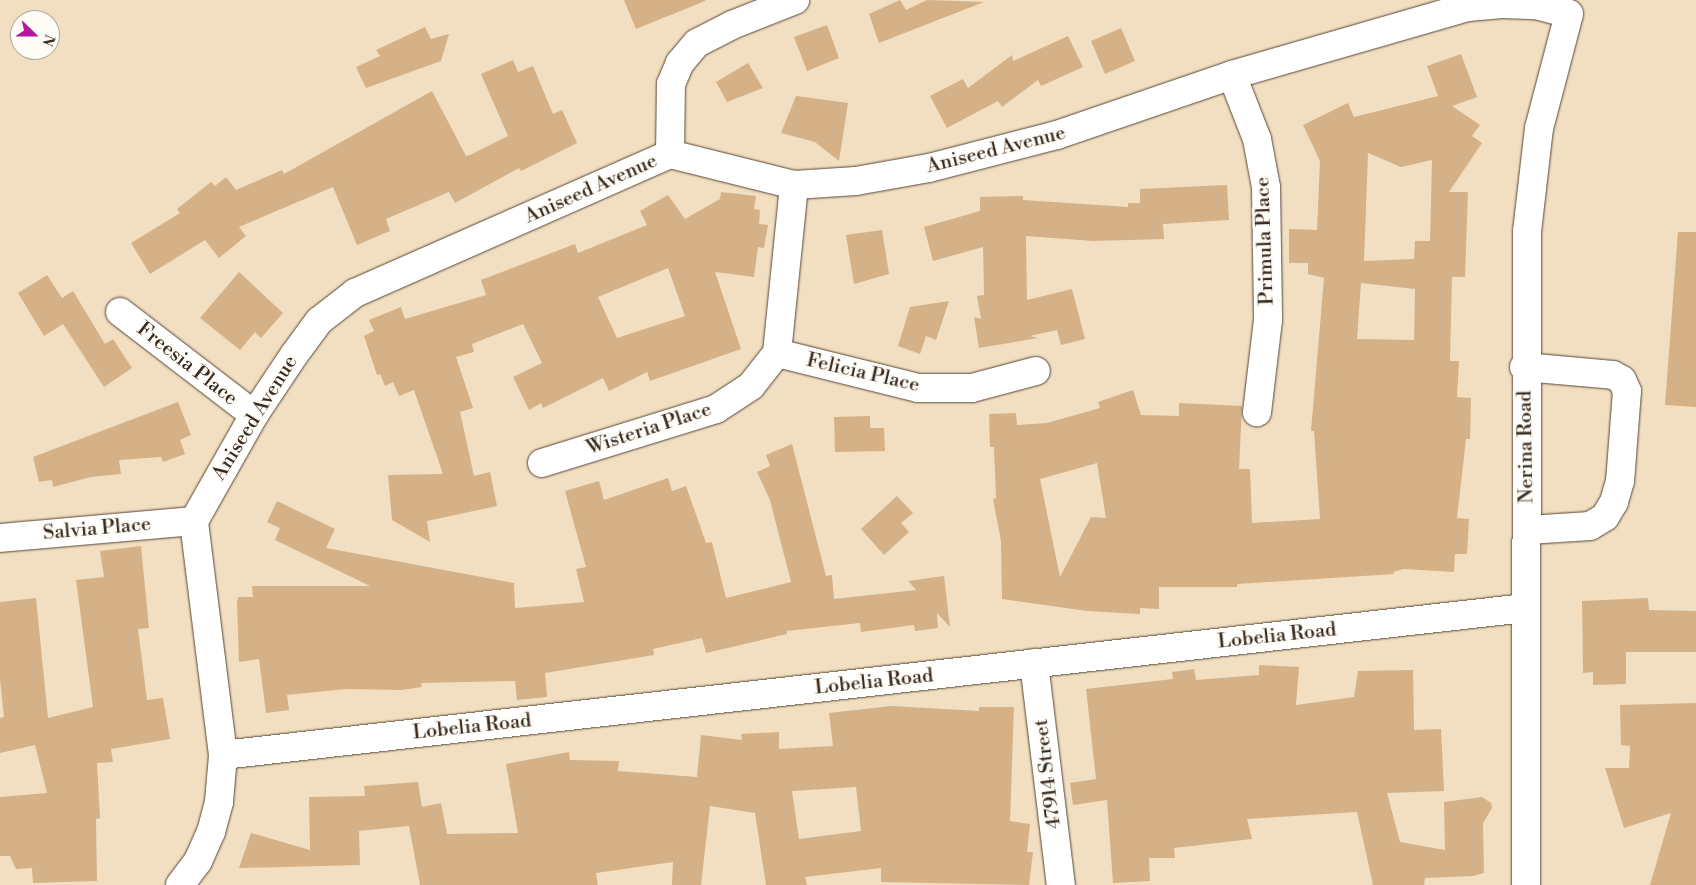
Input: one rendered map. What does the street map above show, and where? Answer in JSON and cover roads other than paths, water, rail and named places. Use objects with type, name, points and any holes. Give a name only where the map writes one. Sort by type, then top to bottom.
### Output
[{"type":"street","points":[[670,154],[672,84],[680,63],[697,43],[732,25],[794,0]]},
{"type":"street","name":"Aniseed Avenue","points":[[194,521],[254,415],[319,321],[355,293],[670,154],[794,184],[856,181],[947,163],[1057,136],[1232,75],[1468,7],[1536,5],[1569,14]]},
{"type":"street","name":"Nerina Road","points":[[1526,885],[1526,608],[1528,530],[1524,367],[1527,231],[1539,128],[1569,14]]},
{"type":"street","name":"Primula Place","points":[[1232,75],[1257,139],[1266,187],[1268,320],[1257,412]]},
{"type":"street","points":[[777,353],[794,184]]},
{"type":"street","name":"Freesia Place","points":[[120,312],[254,415]]},
{"type":"street","name":"Felicia Place","points":[[777,353],[918,388],[972,388],[1036,371]]},
{"type":"street","name":"Wisteria Place","points":[[542,463],[716,409],[751,386],[777,353]]},
{"type":"street","points":[[1524,367],[1613,375],[1622,380],[1627,392],[1620,481],[1614,502],[1605,517],[1590,526],[1528,530]]},
{"type":"street","points":[[180,885],[198,861],[210,832],[219,802],[222,755],[194,521]]},
{"type":"street","name":"Salvia Place","points":[[0,538],[194,521]]},
{"type":"street","name":"Lobelia Road","points":[[222,755],[1526,608]]},
{"type":"street","name":"47914 Street","points":[[1034,663],[1061,885]]}]
